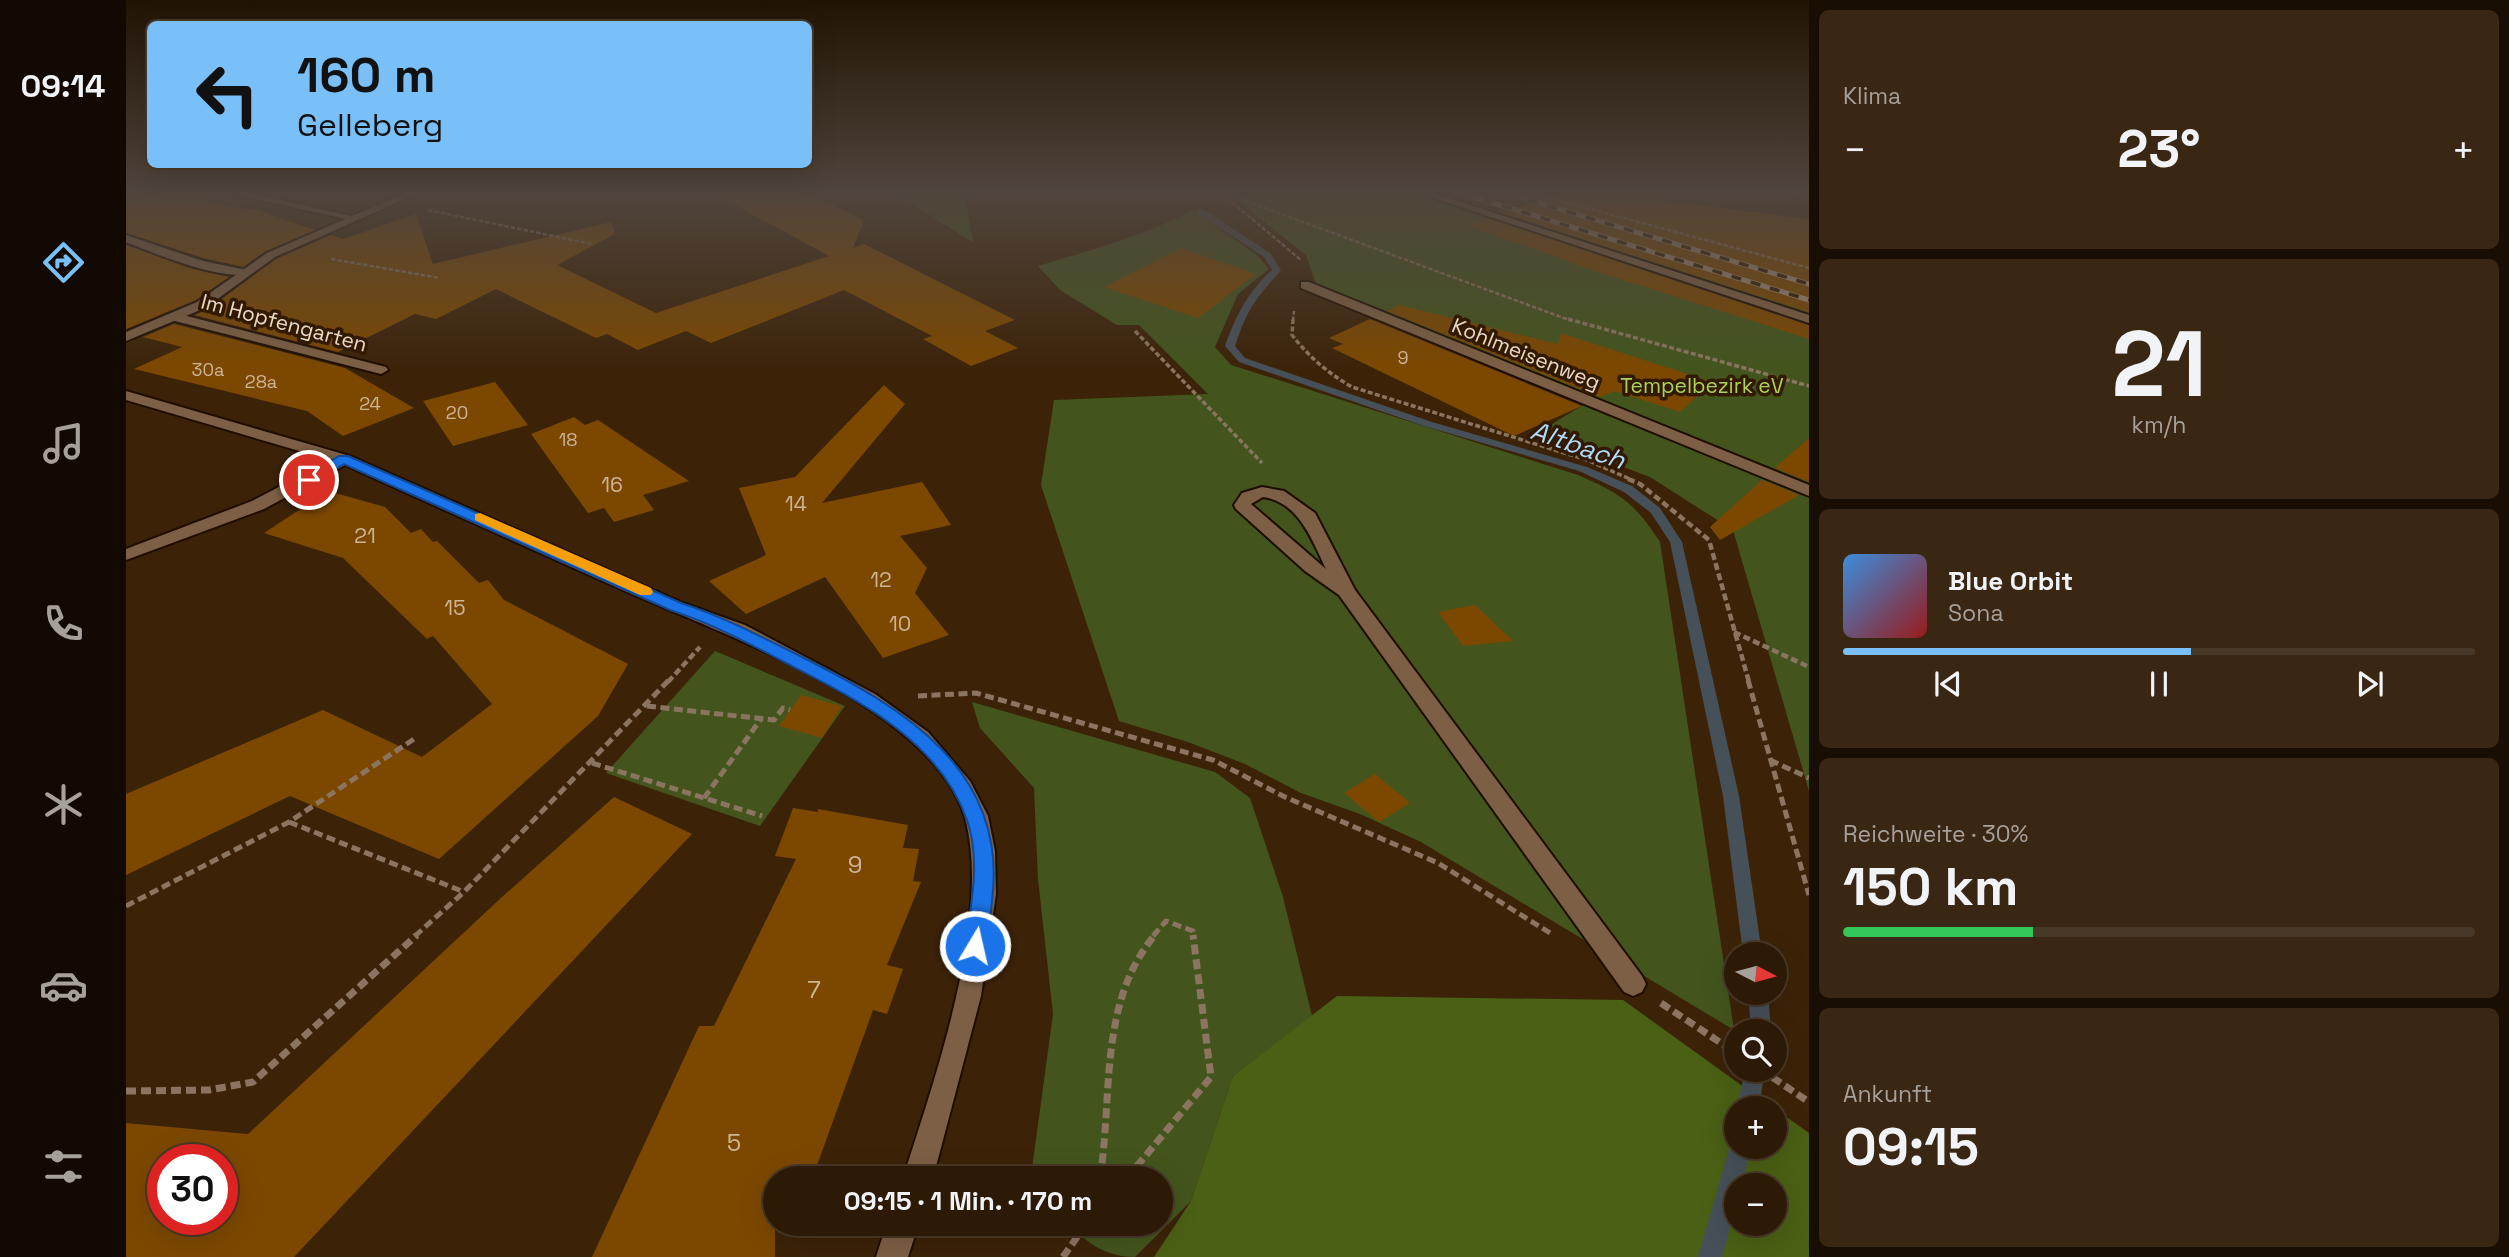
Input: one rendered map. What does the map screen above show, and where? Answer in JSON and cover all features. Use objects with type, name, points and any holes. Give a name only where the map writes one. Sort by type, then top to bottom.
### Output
[{"type":"street","name":"Im Hopfengarten","points":[[167,253],[225,271],[246,271]]},
{"type":"street","name":"Im Hopfengarten","points":[[126,337],[211,300],[246,271],[276,253]]},
{"type":"street","points":[[1606,253],[1809,319]]},
{"type":"street","name":"Im Hopfengarten","points":[[175,317],[382,370]]},
{"type":"street","points":[[126,395],[344,459],[676,607],[714,619],[866,697],[914,733],[944,762],[976,817],[982,838],[984,884],[959,1035],[921,1166]]},
{"type":"street","points":[[126,555],[258,505],[344,459]]},
{"type":"street","points":[[1346,591],[1311,567],[1242,505],[1248,496],[1262,492],[1278,494],[1309,517],[1346,591],[1633,984]]},
{"type":"street","points":[[892,1257],[899,1236]]},
{"type":"lane","name":"Kohlmeisenweg","points":[[1306,285],[1809,491]]},
{"type":"path","points":[[1294,253],[1301,258],[1306,285],[1294,312],[1292,335],[1312,361],[1327,373],[1352,387],[1587,460],[1640,484],[1710,540],[1733,631],[1809,895]]},
{"type":"path","points":[[1387,253],[1584,325],[1809,386]]},
{"type":"path","points":[[1752,253],[1809,268]]},
{"type":"path","points":[[320,257],[440,278]]},
{"type":"path","points":[[1135,331],[1273,474],[1278,494]]},
{"type":"path","points":[[1733,631],[1809,667]]},
{"type":"path","points":[[126,1091],[209,1090],[253,1083],[464,892],[593,763],[703,644]]},
{"type":"path","points":[[915,696],[976,693],[1213,760],[1285,797],[1438,863],[1553,934]]},
{"type":"path","points":[[646,706],[774,720],[783,708],[790,710]]},
{"type":"path","points":[[704,798],[762,719]]},
{"type":"path","points":[[126,906],[289,822],[337,793],[414,739]]},
{"type":"path","points":[[1769,760],[1809,778]]},
{"type":"path","points":[[593,763],[762,816]]},
{"type":"path","points":[[289,822],[464,892]]},
{"type":"path","points":[[1103,1166],[1109,1043],[1118,1006],[1139,953],[1166,921],[1193,932],[1211,1077],[1137,1166]]},
{"type":"path","points":[[1633,984],[1724,1045]]},
{"type":"path","points":[[1779,1082],[1809,1102]]},
{"type":"path","points":[[1063,1257],[1078,1236]]},
{"type":"green space","points":[[1082,253],[1254,253],[1269,269],[1238,294],[1215,347],[1231,365],[1578,475],[1616,494],[1634,508],[1660,542],[1724,964],[1724,1005],[1730,1005],[1732,1019],[1724,1019],[1724,1024],[1421,842],[1360,814],[1301,793],[1245,764],[1188,742],[1119,721],[1041,485],[1054,400],[1208,394],[1139,325],[1117,325],[1060,290],[1038,266]]},
{"type":"green space","name":"Tempelbezirk eV","points":[[1303,253],[1628,253],[1809,310],[1809,791],[1733,530],[1650,477],[1536,434],[1583,405],[1535,386],[1546,381],[1316,284]]},
{"type":"green space","points":[[715,651],[845,706],[760,826],[606,773]]},
{"type":"green space","points":[[972,702],[1215,772],[1250,798],[1283,897],[1312,1016],[1233,1076],[1191,1201],[1173,1219],[1173,1166],[1032,1166],[1053,1014],[1038,879],[1034,788],[980,728]]},
{"type":"green space","points":[[1337,996],[1623,1000],[1724,1073],[1724,1082],[1737,1082],[1756,1096],[1724,1096],[1724,1159],[1787,1159],[1787,1117],[1809,1133],[1809,1257],[1154,1257],[1168,1236],[1173,1236],[1173,1228],[1191,1201],[1233,1076]]},
{"type":"green space","points":[[1082,1236],[1156,1236],[1135,1257],[1107,1252]]},
{"type":"building","points":[[126,253],[147,253],[189,268],[229,277],[196,300],[126,329]]},
{"type":"building","points":[[187,253],[264,253],[243,267]]},
{"type":"building","points":[[291,253],[429,253],[433,264],[481,253],[580,253],[557,265],[656,313],[829,256],[823,253],[881,253],[1015,320],[985,331],[1018,348],[971,366],[923,339],[932,336],[844,290],[711,343],[686,331],[638,350],[607,334],[596,338],[496,289],[436,319],[415,314],[338,352],[194,315],[207,310],[276,259]]},
{"type":"building","points":[[1172,253],[1194,253],[1256,274],[1198,318],[1104,287]]},
{"type":"building","points":[[1544,253],[1591,253],[1809,325],[1809,339]]},
{"type":"building","points":[[1625,253],[1809,253],[1809,312]]},
{"type":"building","points":[[1399,305],[1558,344],[1561,333],[1712,382],[1680,412],[1615,391],[1600,397],[1387,311]]},
{"type":"building","points":[[1370,319],[1582,406],[1514,436],[1332,348],[1343,344],[1329,338]]},
{"type":"building","points":[[174,324],[345,368],[414,408],[343,436],[307,411],[134,369],[182,347],[143,337]]},
{"type":"building","points":[[495,382],[528,425],[453,446],[423,401]]},
{"type":"building","points":[[884,385],[905,404],[822,503],[922,482],[951,525],[900,536],[927,568],[915,593],[949,635],[883,658],[825,577],[746,614],[709,581],[766,555],[739,488],[795,477]]},
{"type":"building","points":[[574,417],[585,425],[598,420],[689,481],[643,495],[654,510],[614,522],[604,508],[588,513],[531,434]]},
{"type":"building","points":[[1809,438],[1809,482],[1775,468]]},
{"type":"building","points":[[1762,480],[1799,495],[1720,540],[1710,527]]},
{"type":"building","points":[[328,491],[385,507],[411,533],[421,529],[433,542],[437,541],[479,583],[488,580],[504,600],[628,664],[598,716],[439,859],[290,796],[126,875],[126,794],[323,710],[422,757],[492,704],[433,636],[427,639],[343,558],[264,533]]},
{"type":"building","points":[[1475,605],[1513,641],[1463,646],[1438,612]]},
{"type":"building","points":[[801,695],[842,706],[822,738],[779,726]]},
{"type":"building","points":[[1375,774],[1410,803],[1379,822],[1344,793]]},
{"type":"building","points":[[614,797],[692,834],[294,1257],[126,1257],[126,1123],[248,1134],[502,897]]},
{"type":"building","points":[[793,808],[818,812],[818,809],[908,825],[903,848],[919,849],[913,881],[921,882],[887,965],[903,969],[887,1014],[873,1010],[817,1166],[763,1166],[763,1236],[775,1236],[775,1257],[592,1257],[699,1026],[714,1026],[796,859],[775,856]]},
{"type":"waterway","name":"Altbach","points":[[1263,253],[1277,270],[1252,296],[1239,321],[1230,346],[1242,360],[1428,424],[1583,469],[1628,489],[1656,511],[1676,542],[1731,796],[1751,942]]},
{"type":"waterway","name":"Altbach","points":[[1759,1005],[1760,1019]]},
{"type":"waterway","name":"Altbach","points":[[1750,1096],[1753,1082]]},
{"type":"waterway","name":"Altbach","points":[[1710,1257],[1737,1159]]},
{"type":"railway","points":[[1655,253],[1809,300]]},
{"type":"railway","points":[[1705,253],[1809,284]]},
{"type":"slow traffic","points":[[480,517],[646,592]]},
{"type":"route","points":[[309,480],[344,459],[480,517],[676,607],[714,619],[866,697],[914,733],[944,762],[967,797],[976,817],[982,838],[984,884],[975,946]]}]
